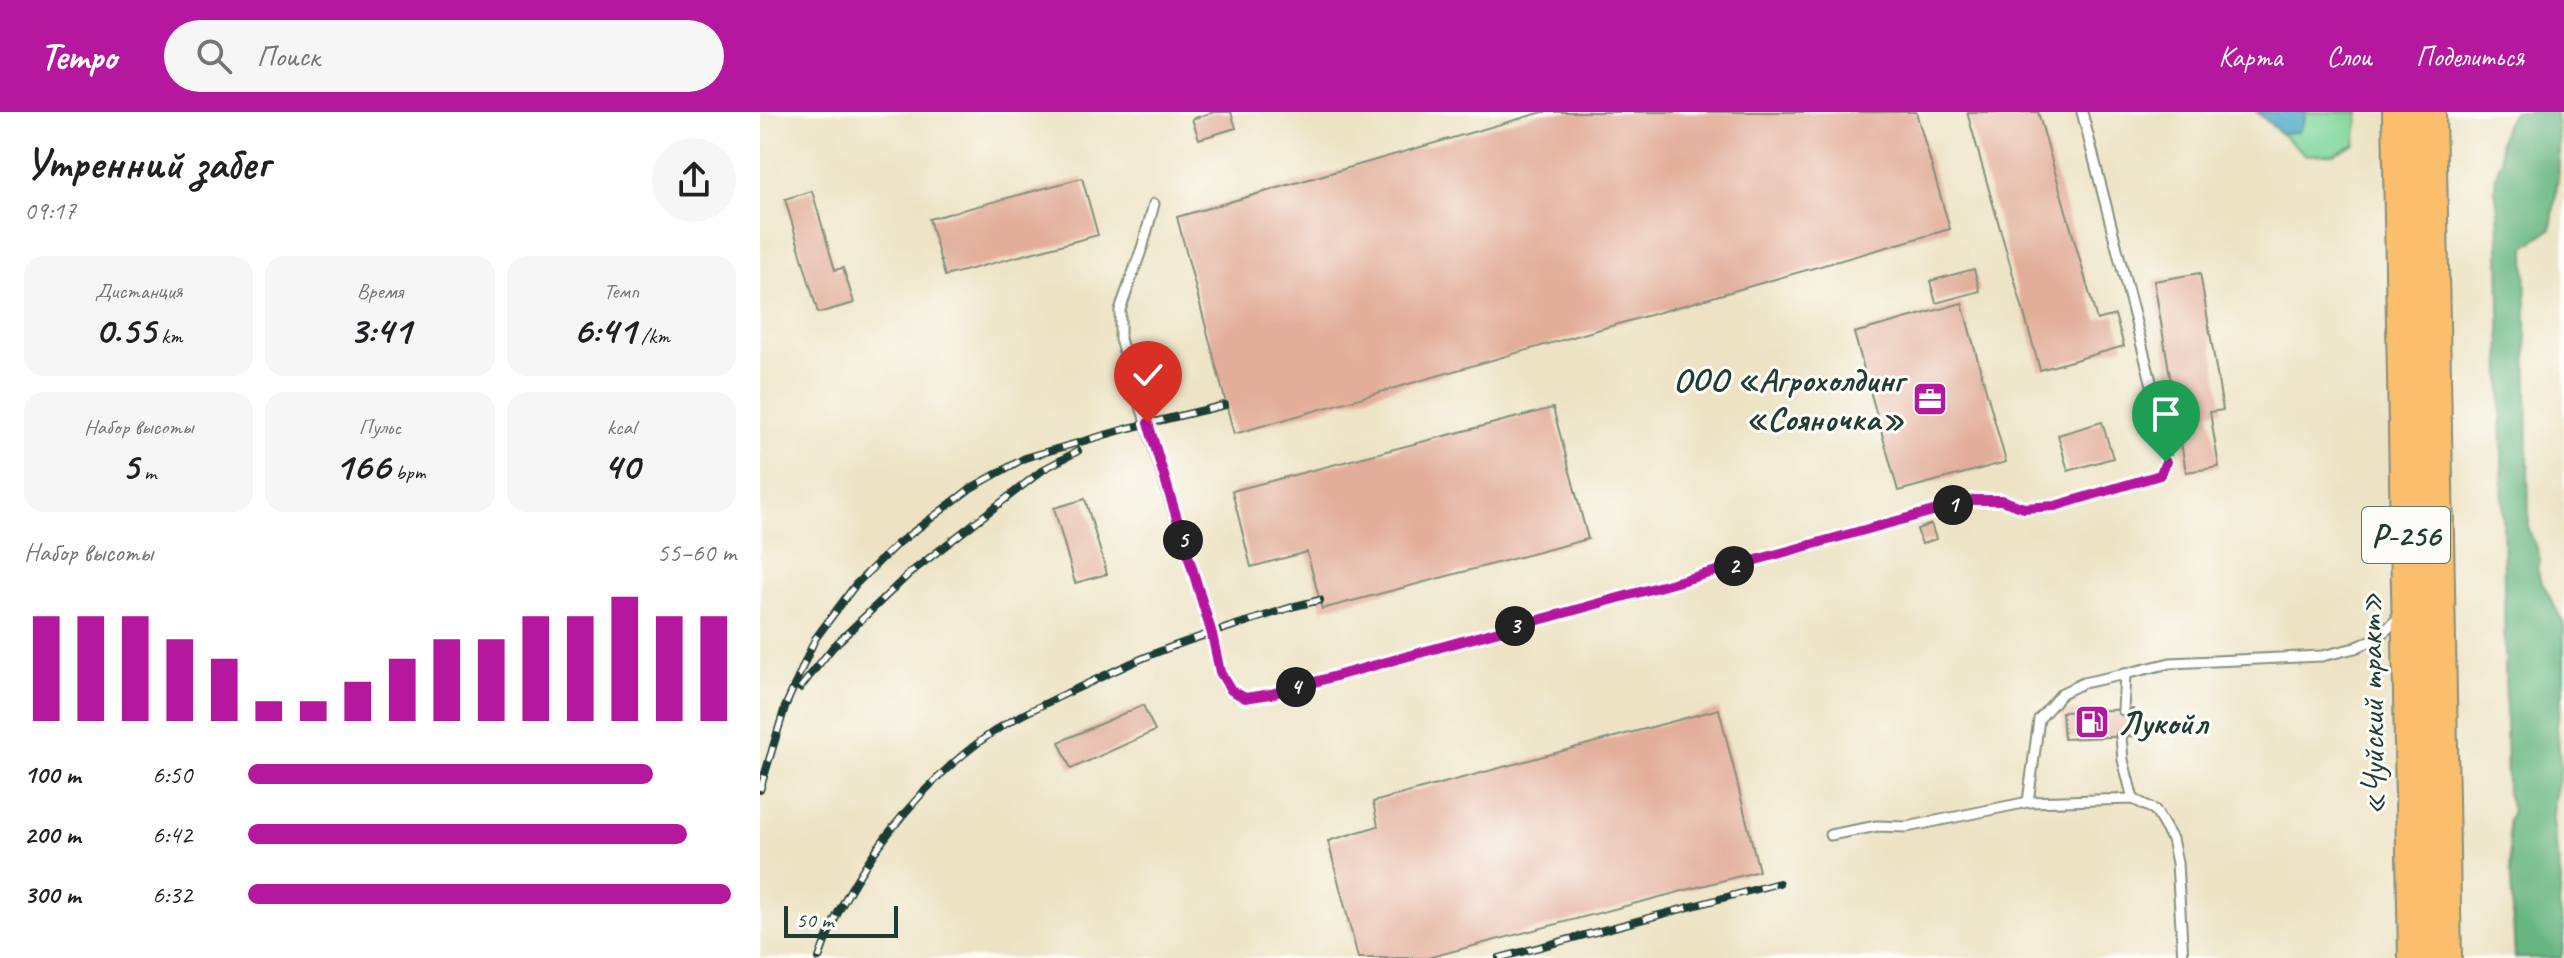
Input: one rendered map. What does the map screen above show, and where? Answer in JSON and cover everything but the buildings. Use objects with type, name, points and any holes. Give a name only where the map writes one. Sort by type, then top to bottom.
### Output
[{"type":"highway","name":"«Чуйский тракт»","points":[[2399,112],[2415,958]]},
{"type":"highway","name":"«Чуйский тракт»","points":[[2429,112],[2445,958]]},
{"type":"lane","points":[[1154,204],[1120,310],[1120,339],[1212,634],[1220,672],[1231,690],[1245,698],[1271,694],[1973,500],[2001,500],[2024,508],[2055,506],[2160,475],[2166,462],[2163,428],[2082,112]]},
{"type":"lane","points":[[2028,802],[2039,719],[2062,693],[2083,683],[2170,663],[2322,656],[2344,651],[2379,637],[2407,609]]},
{"type":"lane","points":[[2123,710],[2125,674]]},
{"type":"lane","points":[[2121,736],[2123,760],[2133,799]]},
{"type":"lane","points":[[1830,835],[1877,826],[1907,827],[2028,802],[2133,799],[2155,810],[2172,839],[2177,863],[2183,958]]},
{"type":"green space","points":[[2306,112],[2359,112],[2355,144],[2334,154],[2306,155],[2280,133],[2299,131]]},
{"type":"green space","points":[[2514,112],[2556,112],[2559,141],[2551,229],[2525,247],[2529,531],[2540,560],[2537,568],[2540,579],[2564,624],[2564,685],[2557,726],[2561,771],[2554,799],[2553,821],[2561,882],[2559,906],[2564,928],[2560,958],[2515,958],[2508,821],[2512,810],[2507,793],[2499,245],[2495,189],[2501,160],[2500,141],[2506,123]]},
{"type":"water","points":[[2257,112],[2306,112],[2299,132],[2280,133]]},
{"type":"railway","points":[[760,790],[785,707],[815,639],[856,584],[896,545],[971,488],[1025,458],[1225,405]]},
{"type":"railway","points":[[800,688],[833,647],[910,573],[1044,469],[1078,451]]},
{"type":"railway","points":[[819,958],[847,896],[887,836],[934,781],[986,737],[1036,708],[1154,654],[1320,600]]},
{"type":"railway","points":[[1499,958],[1779,883]]},
{"type":"place","name":"ООО «Агрохолдинг «Сояночка»","points":[[1930,399]]},
{"type":"place","name":"Лукойл","points":[[2092,722]]},
{"type":"route","points":[[1148,423],[1212,634],[1220,672],[1231,690],[1245,698],[1271,694],[1973,500],[2001,500],[2024,508],[2055,506],[2160,475],[2166,462]]}]
